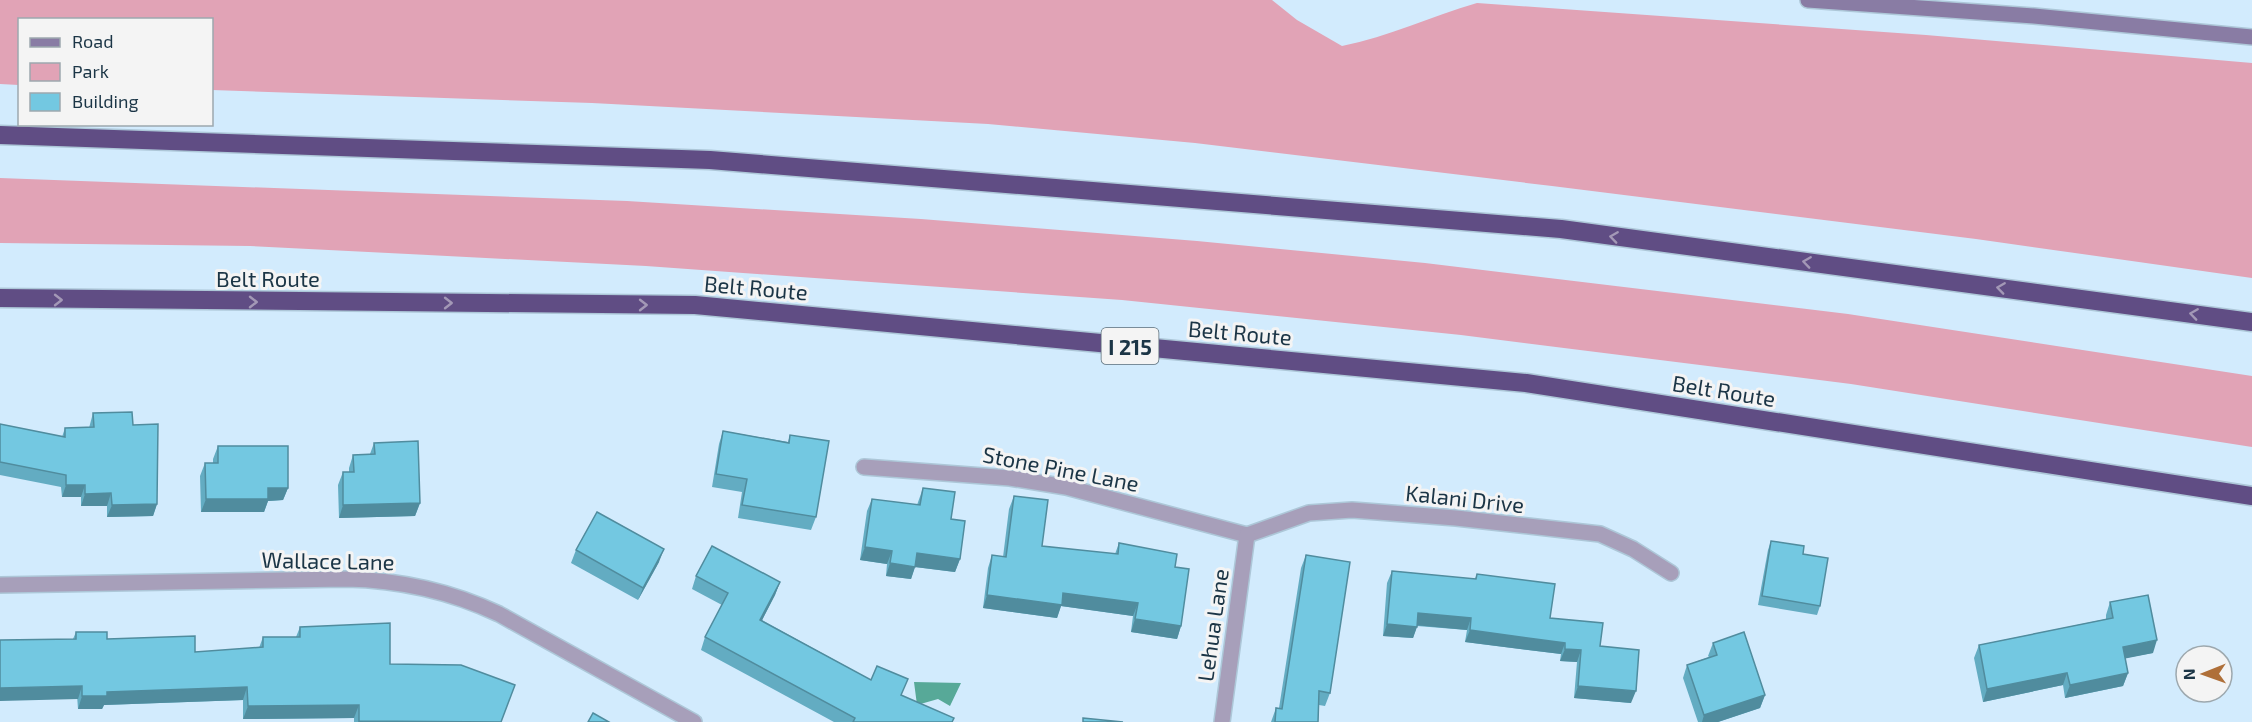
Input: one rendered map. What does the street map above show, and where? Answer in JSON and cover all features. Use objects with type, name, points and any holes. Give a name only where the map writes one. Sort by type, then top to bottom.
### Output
[{"type":"highway","points":[[0,135],[710,160],[1549,228],[2252,322]]},
{"type":"highway","name":"Belt Route","points":[[0,298],[695,305],[1526,383],[2252,496]]},
{"type":"street","points":[[1808,0],[2056,18],[2252,37]]},
{"type":"street","name":"Stone Pine Lane","points":[[864,467],[1010,478],[1066,488],[1247,534]]},
{"type":"street","name":"Kalani Drive","points":[[1247,534],[1309,513],[1352,510],[1456,518],[1600,534],[1633,549],[1671,573]]},
{"type":"street","name":"Lehua Lane","points":[[1221,722],[1247,534]]},
{"type":"street","name":"Wallace Lane","points":[[0,585],[372,579],[424,587],[475,603],[499,614],[694,722]]},
{"type":"green space","points":[[0,0],[1272,0],[1297,20],[1342,46],[1477,3],[1926,35],[2252,63],[2252,278],[1976,239],[1195,143],[988,124],[592,103],[213,90],[213,18],[18,18],[18,85],[0,84]]},
{"type":"green space","points":[[0,178],[627,201],[921,219],[1197,241],[1425,263],[1848,314],[2252,376],[2252,447],[1851,384],[1461,335],[1122,300],[646,266],[250,246],[0,243]]},
{"type":"shaded area","points":[[914,682],[961,683],[950,706],[938,699],[917,705]]},
{"type":"building","points":[[132,412],[133,425],[158,424],[157,504],[112,505],[111,493],[85,494],[85,485],[66,485],[66,475],[0,462],[0,424],[65,437],[65,428],[94,427],[93,413]]},
{"type":"building","points":[[723,431],[789,443],[790,435],[829,441],[816,517],[742,505],[747,479],[716,474]]},
{"type":"building","points":[[418,441],[420,503],[343,505],[343,472],[354,472],[353,455],[375,454],[374,443]]},
{"type":"building","points":[[218,446],[288,446],[288,488],[268,488],[268,499],[206,499],[205,463],[218,463]]},
{"type":"building","points":[[923,488],[955,492],[951,519],[965,521],[960,559],[917,553],[915,567],[890,563],[892,551],[865,547],[872,499],[920,505]]},
{"type":"building","points":[[1014,496],[1048,500],[1042,546],[1118,554],[1119,543],[1177,554],[1175,567],[1189,569],[1181,626],[1135,619],[1138,603],[1063,593],[1062,605],[987,595],[992,555],[1006,557]]},
{"type":"building","points":[[597,512],[664,549],[643,588],[576,550]]},
{"type":"building","points":[[1771,541],[1804,546],[1803,554],[1828,558],[1820,606],[1762,596]]},
{"type":"building","points":[[712,546],[780,582],[760,620],[871,680],[877,666],[908,679],[901,695],[954,718],[952,722],[853,722],[855,718],[705,637],[728,593],[696,576]]},
{"type":"building","points":[[1306,555],[1350,562],[1330,693],[1319,691],[1318,722],[1275,722],[1276,708],[1282,709]]},
{"type":"building","points":[[1392,571],[1476,579],[1477,574],[1555,584],[1550,618],[1603,623],[1600,646],[1639,650],[1636,691],[1578,686],[1581,650],[1565,649],[1565,643],[1470,630],[1471,618],[1418,613],[1417,627],[1387,624]]},
{"type":"building","points":[[2148,595],[2157,640],[2123,647],[2128,673],[2070,685],[2067,673],[1987,689],[1979,645],[2113,618],[2110,602]]},
{"type":"building","points":[[390,623],[390,664],[461,665],[515,685],[501,722],[359,721],[359,705],[248,706],[247,687],[107,692],[107,696],[82,696],[82,686],[0,688],[0,640],[76,639],[76,632],[107,632],[107,639],[195,636],[195,652],[263,647],[263,637],[300,637],[300,627]]},
{"type":"building","points":[[1744,632],[1765,695],[1704,715],[1687,665],[1717,655],[1713,643]]},
{"type":"building","points":[[593,713],[609,722],[588,722]]},
{"type":"building","points":[[1083,718],[1123,722],[1083,722]]}]
